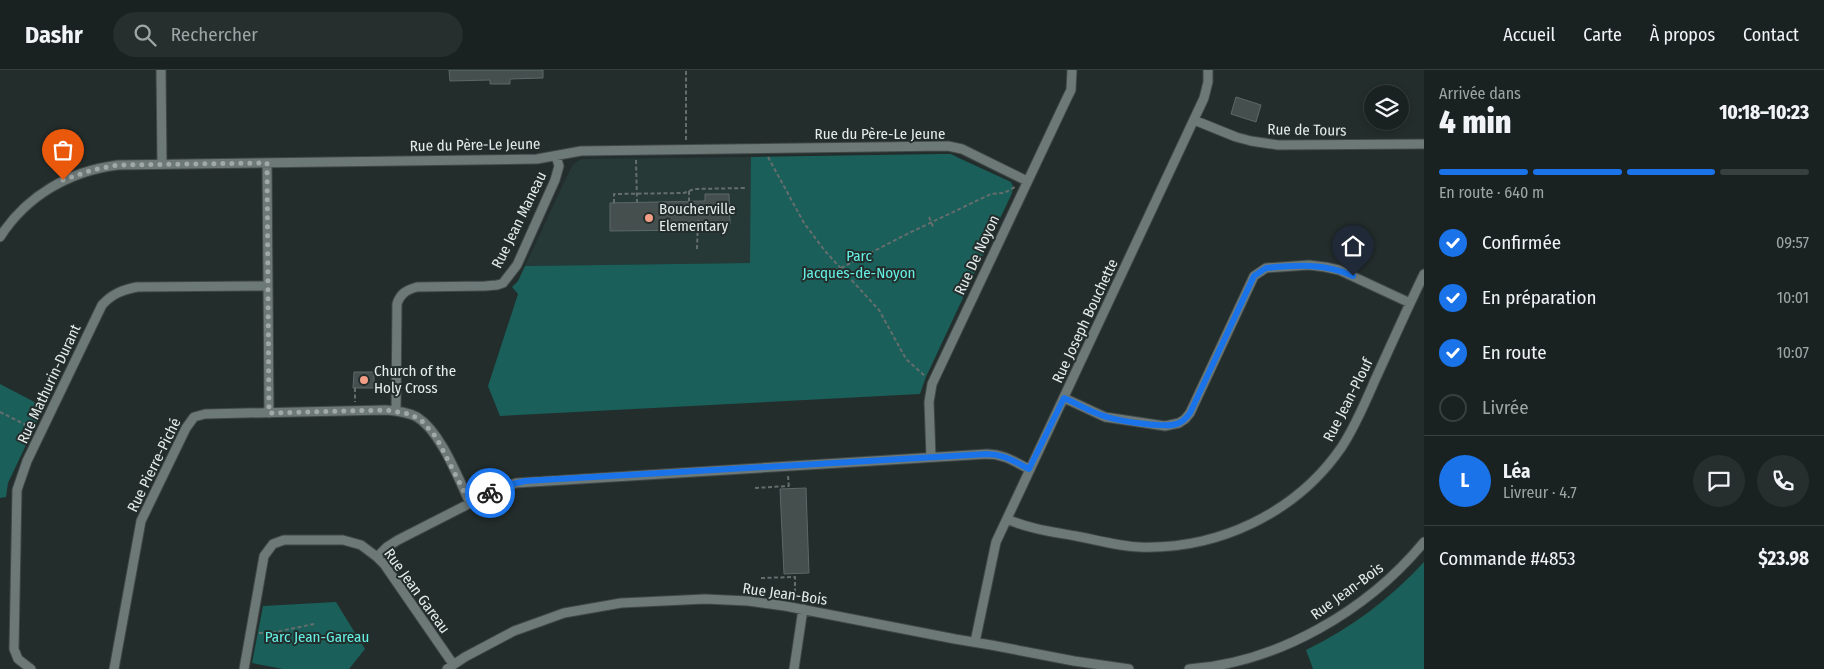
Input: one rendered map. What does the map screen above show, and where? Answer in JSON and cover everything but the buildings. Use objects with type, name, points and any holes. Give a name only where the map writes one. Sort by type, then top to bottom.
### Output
[{"type":"street","points":[[161,70],[162,164]]},
{"type":"street","name":"Rue De Noyon","points":[[931,457],[929,402],[932,384],[1071,90],[1072,70]]},
{"type":"street","name":"Rue Joseph Bouchette","points":[[975,642],[994,551],[1007,519],[1207,92],[1208,70]]},
{"type":"street","name":"Rue de Tours","points":[[1194,120],[1251,142],[1278,145],[1424,144]]},
{"type":"street","name":"Rue du Père-Le Jeune","points":[[0,236],[25,207],[43,192],[63,180],[108,166],[537,159],[581,151],[948,146],[962,149],[1028,181]]},
{"type":"street","name":"Rue Jean Maneau","points":[[396,411],[397,304],[399,298],[409,289],[417,287],[485,286],[503,283],[517,265],[555,180],[559,166],[556,156]]},
{"type":"street","points":[[267,163],[269,413]]},
{"type":"street","points":[[1064,398],[1105,417],[1165,426],[1179,423],[1190,413],[1254,276],[1266,268],[1309,265],[1339,270],[1410,303]]},
{"type":"street","name":"Rue Jean-Plouf","points":[[1007,519],[1027,527],[1124,546],[1153,548],[1212,540],[1260,520],[1281,507],[1308,485],[1341,447],[1361,410],[1424,274]]},
{"type":"street","name":"Rue Mathurin-Durant","points":[[31,669],[18,659],[14,649],[16,490],[27,461],[102,305],[109,297],[122,290],[138,287],[268,286]]},
{"type":"street","name":"Rue Pierre-Piché","points":[[114,669],[141,521],[189,421],[194,417],[205,414],[396,411],[410,414],[427,426],[440,444],[470,503]]},
{"type":"street","points":[[377,557],[387,546],[470,503],[508,485],[525,481],[998,454],[1029,469]]},
{"type":"street","name":"Rue Jean Gareau","points":[[244,669],[264,556],[272,544],[284,540],[343,540],[361,545],[377,557],[450,666]]},
{"type":"street","name":"Rue Jean-Bois","points":[[1195,669],[1274,649],[1323,626],[1339,617],[1378,588],[1424,542]]},
{"type":"street","name":"Rue Jean-Bois","points":[[450,666],[531,624],[564,613],[602,605],[656,600],[706,599],[759,602],[803,609],[1074,661],[1129,669]]},
{"type":"street","points":[[794,669],[803,609]]},
{"type":"path","points":[[686,70],[686,142]]},
{"type":"path","points":[[766,155],[804,223],[879,310],[906,359],[927,379]]},
{"type":"path","points":[[636,158],[637,202]]},
{"type":"path","points":[[841,268],[991,194],[1004,193],[1015,187]]},
{"type":"path","points":[[614,203],[614,194],[684,193],[694,189],[747,188]]},
{"type":"path","points":[[689,191],[689,201]]},
{"type":"path","points":[[929,217],[934,229]]},
{"type":"path","points":[[698,220],[698,249]]},
{"type":"path","points":[[355,388],[355,404]]},
{"type":"path","points":[[0,412],[35,429]]},
{"type":"path","points":[[755,488],[789,487],[788,472]]},
{"type":"path","points":[[794,573],[796,600]]},
{"type":"path","points":[[761,578],[794,577]]},
{"type":"path","points":[[257,634],[314,624]]},
{"type":"shaded area","name":"Boucherville Elementary","points":[[751,157],[751,263],[525,266],[569,172],[573,165],[582,159]]},
{"type":"green space","name":"Parc Jacques-de-Noyon","points":[[951,154],[1011,182],[1013,186],[1012,193],[926,377],[920,394],[500,416],[488,386],[518,294],[512,287],[518,281],[525,266],[750,263],[751,157]]},
{"type":"green space","points":[[0,384],[44,407],[8,483],[6,497],[0,498]]},
{"type":"green space","points":[[1424,562],[1424,669],[1313,669],[1306,650],[1339,632],[1369,612],[1398,588]]},
{"type":"green space","name":"Parc Jean-Gareau","points":[[336,602],[365,649],[349,669],[283,669],[252,663],[263,606]]},
{"type":"way so far","points":[[63,180],[92,170],[118,165],[267,163],[269,413],[386,410],[410,414],[422,421],[436,437],[470,503],[490,493]]},
{"type":"place","name":"Boucherville Elementary","points":[[649,218]]},
{"type":"place","name":"Church of the Holy Cross","points":[[364,380]]},
{"type":"route","points":[[490,493],[516,482],[525,481],[987,454],[998,454],[1007,457],[1029,469],[1064,398],[1105,417],[1115,419],[1165,426],[1179,423],[1185,419],[1190,413],[1254,276],[1260,271],[1278,266],[1309,265],[1325,266],[1353,276]]}]
